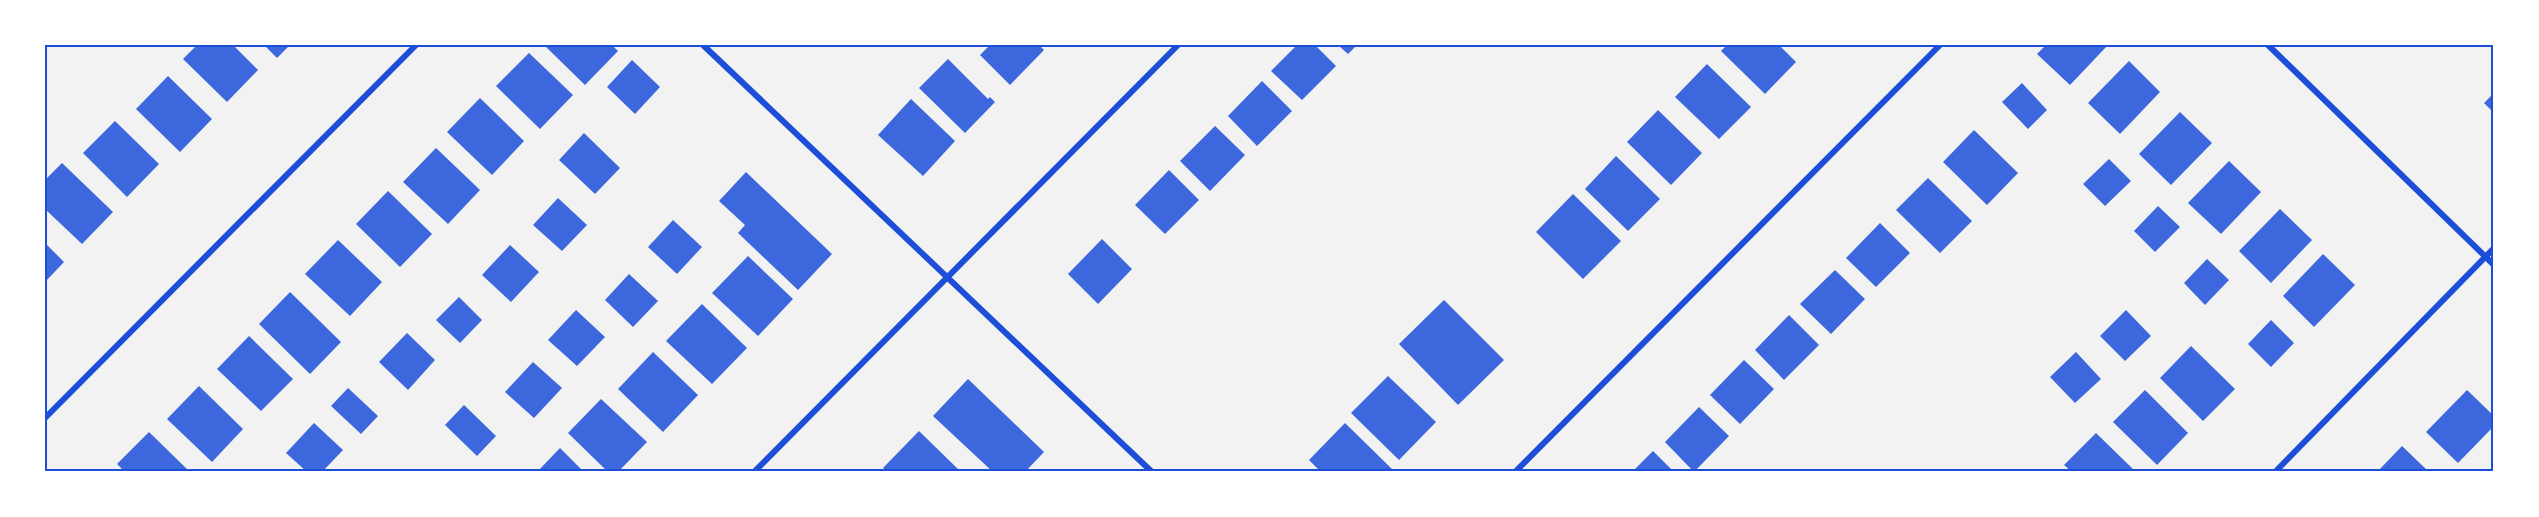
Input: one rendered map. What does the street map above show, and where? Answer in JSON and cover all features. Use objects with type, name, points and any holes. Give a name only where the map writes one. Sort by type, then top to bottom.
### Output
[{"type":"street","points":[[45,418],[416,45]]},
{"type":"street","points":[[704,45],[1152,472]]},
{"type":"street","points":[[754,472],[1178,45]]},
{"type":"street","points":[[1515,472],[1940,45]]},
{"type":"street","points":[[2268,45],[2494,265]]},
{"type":"street","points":[[2275,472],[2494,248]]},
{"type":"building","points":[[197,45],[233,45],[258,70],[227,102],[183,59]]},
{"type":"building","points":[[264,45],[290,45],[277,58]]},
{"type":"building","points":[[544,45],[612,45],[618,51],[585,85]]},
{"type":"building","points":[[990,45],[1039,45],[1044,50],[1010,85],[980,55]]},
{"type":"building","points":[[1297,45],[1315,45],[1336,66],[1302,100],[1271,71]]},
{"type":"building","points":[[1338,45],[1357,45],[1348,54]]},
{"type":"building","points":[[1727,45],[1779,45],[1796,62],[1765,94],[1721,51]]},
{"type":"building","points":[[2046,45],[2108,45],[2070,85],[2037,54]]},
{"type":"building","points":[[529,53],[573,95],[540,129],[496,86]]},
{"type":"building","points":[[948,59],[988,99],[990,97],[995,102],[965,133],[919,88]]},
{"type":"building","points":[[632,60],[660,87],[635,114],[607,87]]},
{"type":"building","points":[[2129,61],[2160,92],[2120,134],[2088,103]]},
{"type":"building","points":[[1707,64],[1751,107],[1719,139],[1675,97]]},
{"type":"building","points":[[168,76],[212,119],[180,152],[136,109]]},
{"type":"building","points":[[1262,81],[1292,111],[1257,146],[1228,116]]},
{"type":"building","points":[[2022,83],[2047,110],[2028,129],[2002,102]]},
{"type":"building","points":[[2494,93],[2494,113],[2484,103]]},
{"type":"building","points":[[480,98],[524,141],[492,175],[447,132]]},
{"type":"building","points":[[911,99],[955,141],[923,176],[878,135]]},
{"type":"building","points":[[1658,110],[1702,153],[1671,185],[1627,142]]},
{"type":"building","points":[[2180,112],[2212,143],[2171,185],[2139,154]]},
{"type":"building","points":[[115,121],[159,164],[127,197],[83,153]]},
{"type":"building","points":[[1215,126],[1245,155],[1210,191],[1180,161]]},
{"type":"building","points":[[1974,130],[2018,173],[1987,205],[1943,162]]},
{"type":"building","points":[[584,133],[620,168],[595,194],[559,160]]},
{"type":"building","points":[[436,148],[480,190],[448,224],[403,182]]},
{"type":"building","points":[[1616,156],[1660,199],[1628,231],[1585,189]]},
{"type":"building","points":[[2109,159],[2131,181],[2105,206],[2083,184]]},
{"type":"building","points":[[2229,161],[2261,192],[2221,234],[2188,203]]},
{"type":"building","points":[[62,163],[113,212],[82,244],[45,209],[45,180]]},
{"type":"building","points":[[1169,170],[1199,200],[1165,234],[1135,205]]},
{"type":"building","points":[[746,172],[832,254],[798,290],[738,233],[745,225],[719,201]]},
{"type":"building","points":[[1928,178],[1972,221],[1940,253],[1896,210]]},
{"type":"building","points":[[388,191],[432,234],[400,267],[356,224]]},
{"type":"building","points":[[1573,194],[1621,241],[1583,279],[1536,232]]},
{"type":"building","points":[[558,198],[587,225],[562,251],[533,225]]},
{"type":"building","points":[[2158,206],[2180,227],[2155,252],[2134,231]]},
{"type":"building","points":[[2280,209],[2312,240],[2271,283],[2239,251]]},
{"type":"building","points":[[673,220],[702,247],[677,274],[648,247]]},
{"type":"building","points":[[1880,223],[1910,253],[1876,287],[1846,258]]},
{"type":"building","points":[[1102,239],[1132,269],[1098,304],[1068,274]]},
{"type":"building","points":[[338,240],[382,282],[350,316],[305,274]]},
{"type":"building","points":[[45,243],[64,262],[45,282]]},
{"type":"building","points":[[510,245],[539,272],[511,302],[482,275]]},
{"type":"building","points":[[2323,254],[2355,285],[2314,327],[2283,296]]},
{"type":"building","points":[[748,256],[793,299],[758,336],[712,293]]},
{"type":"building","points":[[2207,259],[2229,280],[2205,305],[2184,283]]},
{"type":"building","points":[[1835,270],[1865,299],[1831,334],[1800,304]]},
{"type":"building","points":[[629,274],[658,301],[633,327],[605,300]]},
{"type":"building","points":[[290,292],[341,342],[310,374],[259,324]]},
{"type":"building","points":[[459,297],[482,320],[460,343],[436,320]]},
{"type":"building","points":[[1444,300],[1504,360],[1458,405],[1399,344]]},
{"type":"building","points":[[702,304],[747,348],[712,384],[666,341]]},
{"type":"building","points":[[576,310],[605,337],[577,366],[548,340]]},
{"type":"building","points":[[2126,310],[2151,336],[2125,361],[2100,336]]},
{"type":"building","points":[[1789,315],[1819,345],[1784,380],[1755,350]]},
{"type":"building","points":[[2271,320],[2294,343],[2271,367],[2248,344]]},
{"type":"building","points":[[407,333],[435,360],[408,390],[379,362]]},
{"type":"building","points":[[249,336],[293,379],[261,411],[217,369]]},
{"type":"building","points":[[2191,346],[2235,389],[2203,421],[2160,378]]},
{"type":"building","points":[[653,352],[698,395],[663,432],[618,389]]},
{"type":"building","points":[[2076,352],[2101,379],[2075,403],[2050,377]]},
{"type":"building","points":[[1744,360],[1774,389],[1740,424],[1710,395]]},
{"type":"building","points":[[533,362],[562,388],[534,418],[505,392]]},
{"type":"building","points":[[1388,376],[1436,422],[1399,460],[1351,413]]},
{"type":"building","points":[[968,379],[1044,452],[1025,472],[993,472],[933,416]]},
{"type":"building","points":[[199,386],[243,429],[212,462],[167,419]]},
{"type":"building","points":[[348,388],[378,416],[361,434],[331,406]]},
{"type":"building","points":[[2145,390],[2188,433],[2157,465],[2113,422]]},
{"type":"building","points":[[2467,390],[2494,416],[2494,426],[2458,463],[2426,432]]},
{"type":"building","points":[[601,399],[647,442],[618,472],[608,472],[568,433]]},
{"type":"building","points":[[464,405],[496,436],[477,456],[445,425]]},
{"type":"building","points":[[1699,407],[1729,436],[1694,472],[1665,442]]},
{"type":"building","points":[[314,423],[343,450],[322,472],[307,472],[286,453]]},
{"type":"building","points":[[1345,423],[1393,470],[1391,472],[1321,472],[1309,460]]},
{"type":"building","points":[[919,431],[961,472],[888,472],[883,468]]},
{"type":"building","points":[[149,432],[190,472],[125,472],[117,464]]},
{"type":"building","points":[[2096,433],[2136,472],[2072,472],[2064,465]]},
{"type":"building","points":[[2402,446],[2429,472],[2379,470]]},
{"type":"building","points":[[560,448],[584,472],[537,472]]},
{"type":"building","points":[[1653,451],[1674,472],[1632,472]]}]
